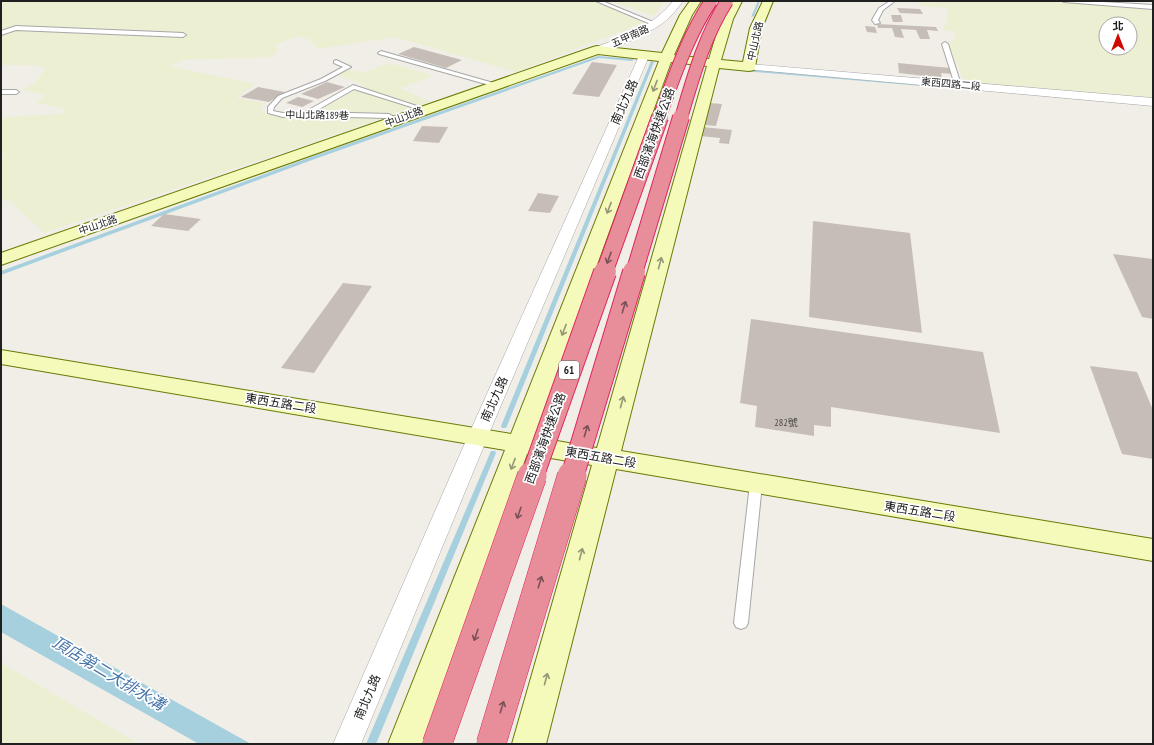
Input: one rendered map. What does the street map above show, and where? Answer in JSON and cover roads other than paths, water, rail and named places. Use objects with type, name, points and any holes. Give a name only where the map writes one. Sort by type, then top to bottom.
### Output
[{"type":"highway","name":"西部濱海快速公路","points":[[437,744],[680,60],[701,16],[711,1]]},
{"type":"highway","name":"西部濱海快速公路","points":[[491,744],[698,62],[716,18],[727,1]]},
{"type":"street","name":"五甲南路","points":[[597,50],[640,33],[656,24],[678,1]]},
{"type":"street","points":[[405,744],[521,443],[666,58],[686,15],[696,1]]},
{"type":"street","points":[[529,744],[714,63],[727,20],[737,1]]},
{"type":"street","name":"中山北路","points":[[1,259],[597,50],[749,67],[756,28],[768,1]]},
{"type":"street","name":"南北九路","points":[[347,744],[478,436],[644,56]]},
{"type":"street","name":"東西四路二段","points":[[749,67],[1153,102]]},
{"type":"street","name":"東西五路二段","points":[[1,357],[1153,550]]},
{"type":"lane","points":[[598,1],[656,24]]},
{"type":"lane","points":[[877,24],[875,20],[881,9],[893,1]]},
{"type":"lane","points":[[1064,1],[1153,7]]},
{"type":"lane","points":[[1,33],[16,28],[183,35]]},
{"type":"lane","points":[[945,44],[958,85]]},
{"type":"lane","points":[[381,53],[495,85]]},
{"type":"lane","name":"中山北路189巷","points":[[336,62],[348,67],[323,80],[280,97],[270,107],[270,112],[283,115],[307,114],[389,116],[396,120]]},
{"type":"lane","points":[[307,114],[353,87],[426,110]]},
{"type":"lane","points":[[1,92],[16,92]]},
{"type":"lane","points":[[741,623],[756,484]]},
{"type":"water","name":"頂店第二大排水溝","points":[[1,604],[251,744],[199,744],[1,632]]},
{"type":"waterway","points":[[752,16],[759,1]]},
{"type":"waterway","points":[[1,273],[310,159],[599,57],[632,60]]},
{"type":"waterway","points":[[504,426],[652,62]]},
{"type":"waterway","points":[[744,70],[946,87]]},
{"type":"waterway","points":[[371,744],[493,453]]}]
